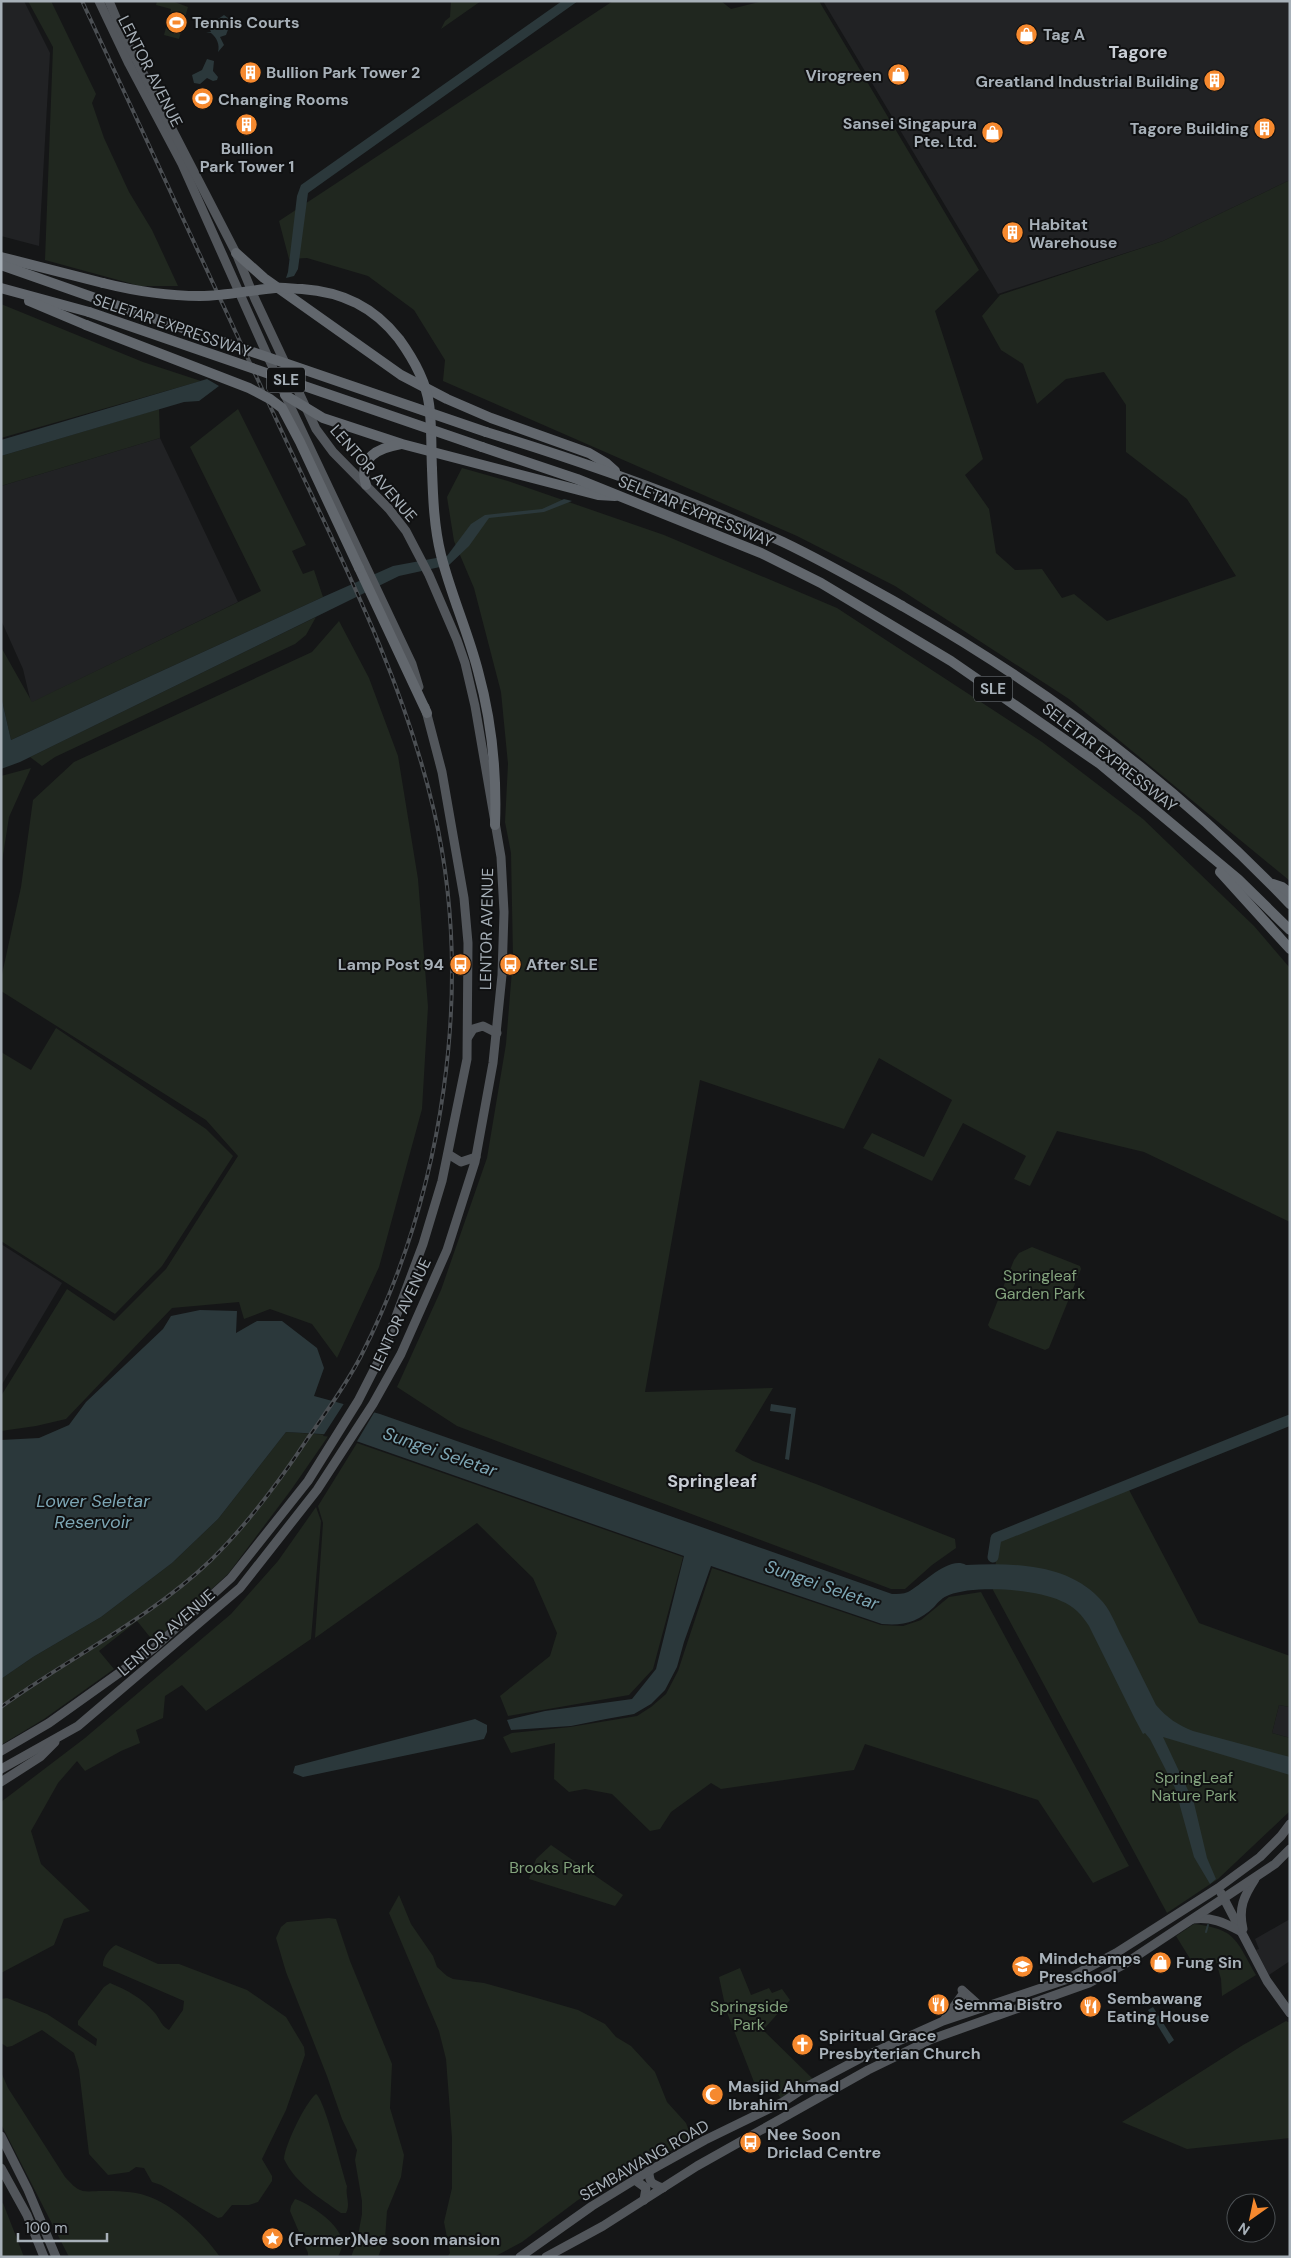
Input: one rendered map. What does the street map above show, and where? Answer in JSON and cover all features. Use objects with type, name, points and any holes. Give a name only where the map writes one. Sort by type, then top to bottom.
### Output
[{"type":"highway","points":[[236,252],[264,278],[401,375],[447,399],[492,418],[589,453],[606,463],[617,474]]},
{"type":"highway","points":[[1,257],[135,291],[168,296],[247,293],[276,288],[324,291],[337,294],[360,304],[383,320],[394,333],[418,372],[429,404],[433,492],[438,538],[446,574],[479,673],[492,737],[496,792],[495,825]]},
{"type":"highway","name":"SELETAR EXPRESSWAY","points":[[1,265],[486,432],[617,474],[783,542],[849,576],[966,643],[1091,728],[1185,806],[1270,883],[1290,904]]},
{"type":"highway","points":[[5,289],[36,305],[248,388],[270,399],[282,408],[376,596],[427,713]]},
{"type":"highway","name":"SELETAR EXPRESSWAY","points":[[5,289],[89,312],[482,447],[619,495],[761,553],[821,583],[951,660],[1100,764],[1238,880],[1290,930]]},
{"type":"highway","points":[[285,395],[323,418],[402,444],[598,496],[619,495]]},
{"type":"highway","points":[[366,485],[364,470],[368,459],[378,450],[402,444]]},
{"type":"highway","points":[[1206,853],[1213,865],[1290,949]]},
{"type":"highway","points":[[1270,883],[1278,885],[1290,894]]},
{"type":"main road","name":"LENTOR AVENUE","points":[[99,1],[133,72],[182,164],[243,303],[366,568],[376,596]]},
{"type":"main road","name":"LENTOR AVENUE","points":[[1,1770],[78,1726],[240,1588],[317,1490],[349,1442],[401,1354],[446,1250],[476,1157],[484,1118],[497,1033],[502,975],[504,912],[501,858],[476,706],[465,662],[429,574],[402,525],[326,443],[306,409],[255,299],[236,252],[123,34],[109,1]]},
{"type":"main road","points":[[243,303],[255,299]]},
{"type":"main road","name":"LENTOR AVENUE","points":[[1,1751],[49,1723],[154,1648],[231,1578],[308,1480],[358,1401],[382,1354],[423,1244],[448,1154],[466,1059],[468,1037],[468,943],[464,898],[442,772],[427,713]]},
{"type":"main road","points":[[468,1037],[477,1027],[483,1026],[497,1033]]},
{"type":"main road","points":[[448,1154],[461,1162],[476,1157]]},
{"type":"main road","points":[[1,1782],[40,1757],[63,1734]]},
{"type":"main road","name":"SEMBAWANG ROAD","points":[[520,2257],[592,2206],[635,2180],[705,2140],[782,2102],[859,2059],[944,2021],[1065,1980],[1083,1971],[1167,1922],[1218,1888],[1260,1857],[1290,1824]]},
{"type":"main road","name":"SEMBAWANG ROAD","points":[[546,2257],[604,2226],[697,2166],[868,2070],[932,2039],[1089,1983],[1124,1965],[1275,1864],[1290,1849]]},
{"type":"main road","points":[[1245,1943],[1242,1923],[1242,1902],[1258,1874]]},
{"type":"main road","points":[[1218,1888],[1245,1943],[1277,1998],[1290,2013]]},
{"type":"main road","points":[[1189,1920],[1217,1919],[1240,1931]]},
{"type":"main road","points":[[944,2021],[955,2008],[963,1992],[982,2008]]},
{"type":"main road","points":[[1,2136],[28,2190],[56,2257]]},
{"type":"main road","points":[[1,2168],[27,2215],[44,2257]]},
{"type":"main road","points":[[649,2172],[649,2180],[652,2184],[663,2188]]},
{"type":"main road","points":[[635,2180],[646,2188],[644,2200]]},
{"type":"shaded area","points":[[1,1],[24,1],[50,53],[39,246],[1,236]]},
{"type":"shaded area","points":[[823,1],[1290,1],[1290,180],[1163,241],[998,294]]},
{"type":"shaded area","points":[[160,438],[238,602],[31,703],[23,669],[1,620],[1,486]]},
{"type":"shaded area","points":[[1,1244],[62,1283],[1,1386]]},
{"type":"shaded area","points":[[1279,1705],[1290,1707],[1290,1738],[1272,1733]]},
{"type":"shaded area","points":[[1290,1919],[1290,1961],[1269,1975],[1256,1950],[1259,1949],[1255,1939]]},
{"type":"green space","points":[[28,1],[51,1],[96,94],[92,103],[104,138],[129,192],[152,230],[178,286],[140,286],[45,260],[53,47]]},
{"type":"green space","name":"Tennis Courts","points":[[157,1],[172,1],[188,7],[179,39],[164,35],[171,9],[156,5]]},
{"type":"green space","points":[[451,1],[481,1],[441,29],[445,21],[450,17]]},
{"type":"green space","points":[[613,1],[721,1],[731,9],[763,1],[819,1],[979,270],[935,311],[983,459],[965,475],[989,509],[996,553],[1015,570],[1042,569],[1062,598],[1074,594],[1107,621],[1236,576],[1187,499],[1126,452],[1126,405],[1104,372],[1066,379],[1037,404],[1023,364],[1001,350],[982,316],[1000,295],[1163,241],[1290,180],[1290,881],[1069,699],[895,586],[797,536],[443,381],[445,360],[414,310],[368,276],[307,258],[289,259],[279,221]]},
{"type":"green space","points":[[1,304],[143,362],[201,381],[1,438]]},
{"type":"green space","points":[[159,409],[160,438],[1,486],[1,456]]},
{"type":"green space","points":[[238,409],[306,545],[292,551],[303,574],[314,570],[323,597],[11,740],[1,696],[1,647],[32,702],[261,591],[190,447]]},
{"type":"green space","points":[[462,468],[508,481],[664,535],[837,608],[1042,742],[1143,819],[1254,926],[1290,968],[1290,1222],[1144,1152],[1057,1131],[1030,1186],[1014,1179],[1026,1156],[963,1123],[932,1181],[863,1148],[872,1133],[924,1157],[952,1100],[879,1058],[844,1129],[700,1080],[645,1392],[773,1388],[735,1451],[753,1461],[955,1539],[956,1548],[932,1565],[905,1589],[891,1589],[457,1426],[397,1387],[441,1290],[487,1158],[506,1044],[513,958],[511,853],[505,822],[508,764],[501,692],[474,588],[454,541],[447,497]]},
{"type":"green space","points":[[316,617],[306,635],[295,644],[55,757],[42,766],[30,757]]},
{"type":"green space","points":[[339,621],[369,678],[398,756],[418,879],[428,1007],[422,1109],[379,1267],[337,1358],[312,1324],[270,1309],[244,1319],[239,1302],[172,1308],[66,1419],[1,1431],[1,1396],[67,1289],[114,1321],[166,1269],[238,1156],[206,1120],[1,991],[1,979],[21,887],[33,800],[74,762],[312,652]]},
{"type":"green space","points":[[31,768],[9,817],[1,868],[1,776]]},
{"type":"green space","points":[[56,1028],[206,1129],[233,1156],[162,1266],[115,1314],[1,1241],[1,1052],[31,1070]]},
{"type":"green space","name":"Springleaf Garden Park","points":[[1032,1247],[1080,1266],[1081,1269],[1049,1348],[1045,1350],[990,1328],[988,1325],[1014,1260],[1019,1253]]},
{"type":"green space","points":[[286,1432],[329,1435],[291,1490],[228,1574],[154,1642],[137,1621],[99,1651],[114,1669],[44,1719],[1,1745],[1,1679],[33,1657],[101,1617],[172,1563],[218,1519]]},
{"type":"green space","points":[[357,1443],[683,1557],[653,1669],[629,1695],[508,1716],[500,1696],[550,1656],[557,1633],[533,1578],[477,1523],[315,1638],[323,1523],[318,1506]]},
{"type":"green space","name":"SpringLeaf Nature Park","points":[[1128,1488],[1199,1623],[1290,1656],[1290,1707],[1279,1705],[1272,1733],[1290,1738],[1290,1811],[1218,1879],[1167,1913],[993,1590],[998,1540]]},
{"type":"green space","points":[[316,1507],[321,1521],[311,1639],[206,1711],[182,1685],[165,1696],[163,1718],[136,1730],[140,1743],[85,1771],[77,1761],[58,1783],[31,1831],[41,1864],[90,1911],[64,1919],[54,1945],[1,1973],[1,1802],[85,1738],[231,1614],[278,1561]]},
{"type":"green space","points":[[712,1568],[881,1625],[903,1626],[921,1620],[949,1597],[981,1592],[1129,1866],[1093,1883],[1038,1800],[865,1744],[854,1770],[721,1789],[711,1783],[671,1812],[660,1829],[650,1831],[612,1794],[585,1789],[569,1792],[554,1779],[555,1743],[511,1753],[503,1737],[512,1733],[570,1727],[637,1716],[666,1694],[678,1671]]},
{"type":"green space","name":"Brooks Park","points":[[551,1845],[623,1895],[615,1906],[529,1879],[536,1859]]},
{"type":"green space","points":[[399,1895],[411,1924],[433,1956],[437,1967],[447,1976],[453,1979],[484,1983],[578,2010],[605,2024],[616,2037],[631,2046],[655,2072],[667,2102],[686,2123],[689,2131],[684,2143],[631,2174],[578,2200],[522,2242],[494,2257],[447,2257],[450,2253],[444,2222],[452,2188],[452,2138],[446,2059],[439,2031],[389,1913]]},
{"type":"green space","points":[[336,1919],[350,1961],[392,2064],[390,2108],[404,2155],[401,2177],[387,2211],[385,2239],[378,2257],[351,2257],[357,2241],[362,2214],[362,2201],[355,2160],[357,2150],[342,2119],[286,1972],[276,1938],[281,1927],[287,1922]]},
{"type":"green space","points":[[1194,1924],[1219,1929],[1227,1933],[1239,1945],[1256,1975],[1222,1996],[1221,1979],[1215,1958],[1197,1970],[1176,1936]]},
{"type":"green space","points":[[116,1945],[158,1964],[179,1964],[247,1990],[286,2017],[304,2047],[305,2055],[286,2110],[262,2159],[272,2176],[272,2181],[258,2202],[249,2205],[232,2205],[222,2217],[218,2218],[161,2185],[152,2182],[144,2168],[136,2167],[129,2172],[108,2175],[89,2154],[79,2070],[74,2053],[42,2030],[12,2046],[7,2047],[1,2043],[1,1999],[7,1998],[47,2014],[96,2046],[97,2039],[78,2025],[78,2021],[104,1987],[110,1983],[139,1999],[156,2014],[169,2030],[183,2010],[184,2001],[103,1966],[107,1954]]},
{"type":"green space","name":"Springside Park","points":[[740,1968],[751,1995],[769,1988],[772,1993],[782,1989],[790,2000],[763,2030],[814,2080],[783,2102],[771,2082],[754,2082],[726,2010],[719,1977]]},
{"type":"green space","points":[[1286,2021],[1290,2023],[1290,2138],[1187,2149],[1122,2122],[1243,2045]]},
{"type":"green space","points":[[1,2072],[8,2088],[65,2177],[73,2185],[83,2191],[131,2192],[157,2200],[188,2221],[220,2257],[69,2257],[1,2124]]},
{"type":"green space","points":[[316,2094],[324,2109],[347,2186],[348,2206],[346,2213],[341,2213],[309,2190],[295,2176],[284,2159],[296,2125],[306,2106]]},
{"type":"green space","points":[[295,2199],[316,2210],[336,2228],[342,2243],[338,2257],[308,2257],[290,2211]]},
{"type":"green space","points":[[3,2203],[24,2257],[1,2257],[1,2204]]},
{"type":"water","points":[[562,1],[578,1],[308,193],[298,269],[294,276],[286,278],[297,196],[301,185]]},
{"type":"water","points":[[224,15],[228,18],[229,27],[226,35],[220,37],[224,45],[218,52],[219,47],[216,39],[211,33],[206,33],[211,32],[208,25],[211,20],[218,19]]},
{"type":"water","points":[[207,59],[214,61],[213,71],[218,77],[217,80],[213,81],[207,78],[200,84],[194,83],[192,75],[202,70]]},
{"type":"water","points":[[207,379],[219,386],[199,401],[184,402],[1,456],[1,440]]},
{"type":"water","points":[[564,499],[572,501],[544,512],[489,518],[469,546],[449,565],[399,576],[20,762],[1,769],[1,696],[11,740],[393,566],[447,556],[471,524],[485,515],[542,509]]},
{"type":"water","name":"Lower Seletar Reservoir","points":[[200,1310],[237,1311],[236,1333],[257,1321],[282,1321],[317,1348],[324,1368],[314,1396],[380,1414],[892,1594],[908,1592],[944,1567],[959,1563],[966,1565],[1019,1565],[1054,1572],[1071,1578],[1086,1586],[1106,1606],[1156,1705],[1164,1714],[1178,1724],[1193,1731],[1290,1757],[1290,1775],[1163,1737],[1194,1803],[1207,1858],[1216,1879],[1210,1884],[1194,1857],[1175,1788],[1150,1739],[1145,1733],[1143,1734],[1135,1719],[1089,1626],[1070,1605],[1050,1597],[1021,1591],[974,1590],[947,1596],[928,1612],[910,1622],[882,1624],[711,1566],[677,1667],[665,1690],[651,1704],[634,1714],[571,1726],[511,1730],[507,1720],[545,1711],[632,1699],[656,1669],[684,1556],[339,1435],[286,1432],[218,1519],[172,1563],[101,1617],[33,1657],[1,1679],[1,1440],[39,1438],[69,1425],[86,1402],[163,1329],[171,1316]]},
{"type":"water","points":[[771,1404],[796,1408],[789,1460],[785,1459],[791,1414],[770,1411]]},
{"type":"water","points":[[475,1719],[487,1725],[484,1739],[303,1777],[293,1773],[295,1766]]},
{"type":"water","points":[[1153,2007],[1174,2040],[1169,2044],[1148,2010]]},
{"type":"pier","points":[[345,1402],[375,1411],[356,1443],[323,1436]]},
{"type":"waterway","points":[[993,1557],[996,1538],[1290,1420]]},
{"type":"waterway","points":[[1206,1932],[1208,1925]]},
{"type":"railway","points":[[1,1707],[161,1602],[210,1561],[237,1532],[286,1471],[336,1398],[361,1356],[389,1294],[413,1228],[431,1159],[444,1090],[451,1019],[451,948],[446,879],[434,811],[407,716],[352,580],[82,1]]},
{"type":"place","name":"Tennis Courts","points":[[176,22]]},
{"type":"place","name":"Tag A","points":[[1027,34]]},
{"type":"place","name":"Bullion Park Tower 2","points":[[250,72]]},
{"type":"place","name":"Virogreen","points":[[898,75]]},
{"type":"place","name":"Greatland Industrial Building","points":[[1215,81]]},
{"type":"place","name":"Changing Rooms","points":[[202,99]]},
{"type":"place","name":"Bullion Park Tower 1","points":[[247,124]]},
{"type":"place","name":"Tagore Building","points":[[1265,128]]},
{"type":"place","name":"Sansei Singapura Pte. Ltd.","points":[[993,132]]},
{"type":"place","name":"Habitat Warehouse","points":[[1013,233]]},
{"type":"place","name":"Lamp Post 94","points":[[460,964]]},
{"type":"place","name":"After SLE","points":[[510,964]]},
{"type":"place","name":"Fung Sin","points":[[1160,1962]]},
{"type":"place","name":"Mindchamps Preschool","points":[[1023,1967]]},
{"type":"place","name":"Semma Bistro","points":[[938,2004]]},
{"type":"place","name":"Sembawang Eating House","points":[[1091,2007]]},
{"type":"place","name":"Spiritual Grace Presbyterian Church","points":[[803,2044]]},
{"type":"place","name":"Masjid Ahmad Ibrahim","points":[[712,2095]]},
{"type":"place","name":"Nee Soon Driclad Centre","points":[[751,2143]]},
{"type":"place","name":"(Former)Nee soon mansion","points":[[272,2239]]},
{"type":"district","name":"Tagore","points":[[1138,52]]},
{"type":"district","name":"Springleaf","points":[[712,1481]]},
{"type":"water label","name":"Sungei Seletar","points":[[440,1452]]},
{"type":"water label","name":"Sungei Seletar","points":[[822,1585]]}]
